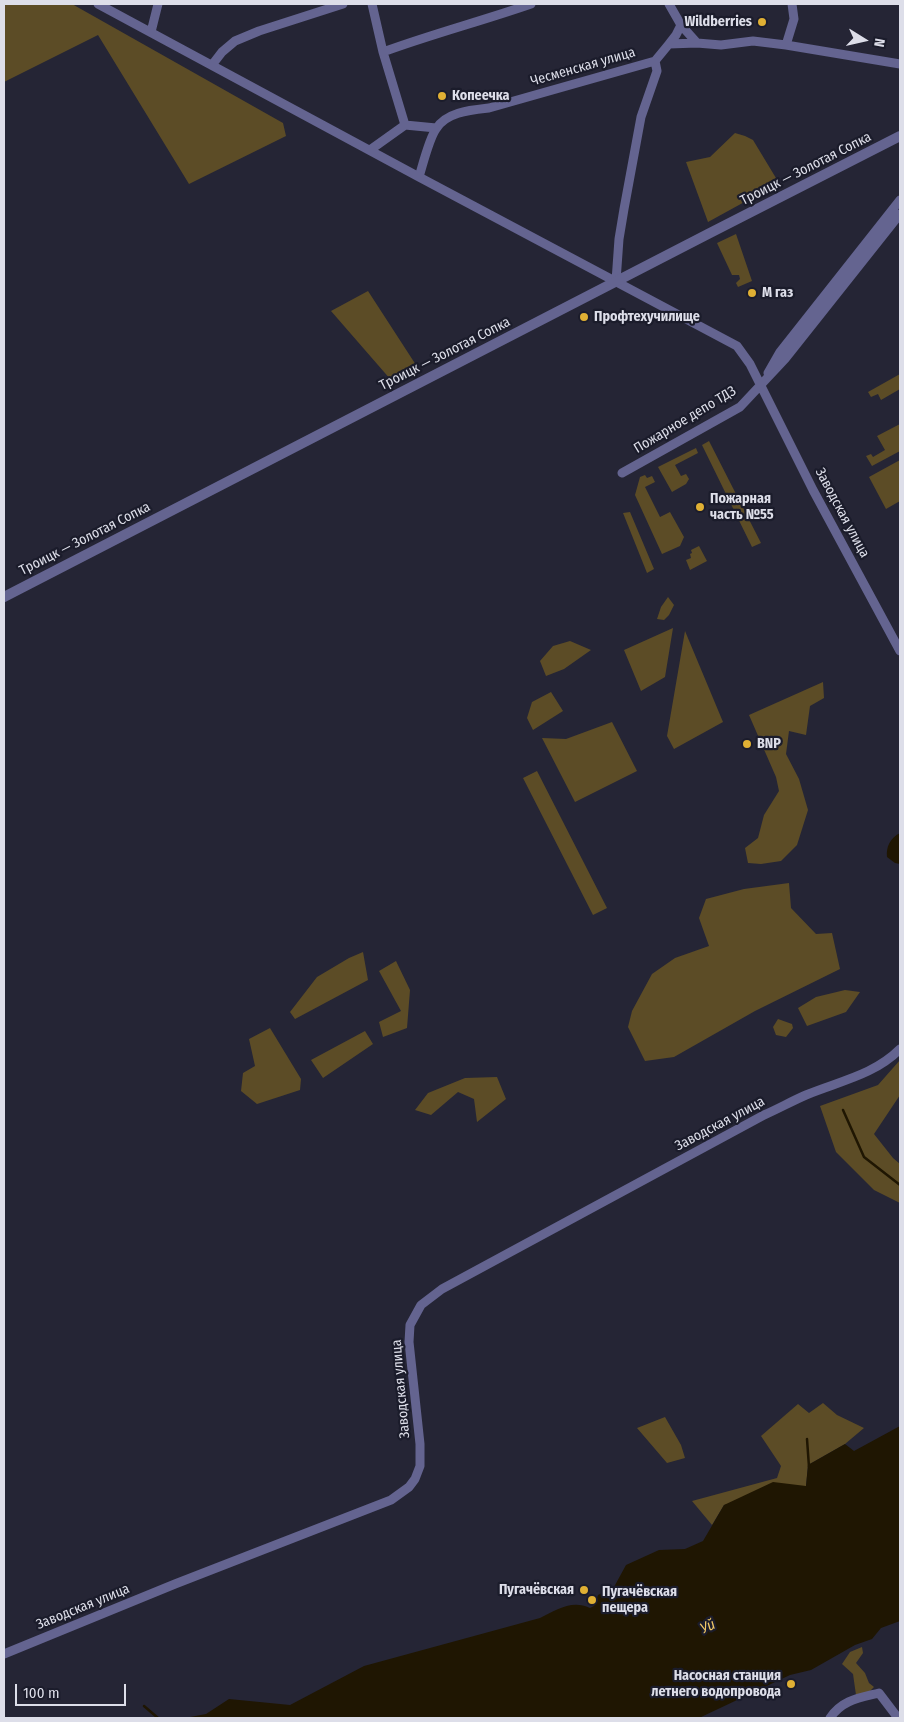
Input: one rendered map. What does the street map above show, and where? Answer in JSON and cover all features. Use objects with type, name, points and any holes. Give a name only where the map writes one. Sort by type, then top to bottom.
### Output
[{"type":"street","name":"Заводская улица","points":[[98,4],[737,346],[750,364],[813,490],[900,651]]},
{"type":"street","points":[[150,32],[158,4]]},
{"type":"street","points":[[212,65],[222,52],[235,41],[258,31],[344,4]]},
{"type":"street","points":[[372,4],[383,52],[406,125]]},
{"type":"street","points":[[383,52],[418,39],[469,25],[531,4]]},
{"type":"street","points":[[670,4],[681,25],[697,43]]},
{"type":"street","points":[[786,45],[794,20],[792,4]]},
{"type":"street","name":"Чесменская улица","points":[[436,128],[449,117],[463,112],[498,105],[655,61],[676,35],[681,25]]},
{"type":"street","points":[[669,44],[721,44],[753,41],[900,64]]},
{"type":"street","points":[[616,281],[619,239],[624,209],[641,117],[657,71],[655,61]]},
{"type":"street","points":[[370,150],[406,125],[436,128],[419,177]]},
{"type":"street","name":"Троицк — Золотая Сопка","points":[[4,597],[900,136]]},
{"type":"street","points":[[760,387],[780,352],[900,200]]},
{"type":"street","points":[[760,387],[785,359],[900,214]]},
{"type":"street","name":"Пожарное депо ТДЗ","points":[[622,473],[740,407],[760,387]]},
{"type":"street","name":"Заводская улица","points":[[4,1654],[391,1500],[401,1494],[415,1479],[420,1466],[420,1444],[409,1342],[410,1325],[421,1305],[442,1289],[764,1116],[805,1096],[876,1068],[900,1049]]},
{"type":"street","points":[[830,1718],[836,1710],[849,1701],[879,1693],[898,1718]]},
{"type":"shaded area","points":[[4,4],[72,4],[283,123],[286,136],[189,184],[98,35],[4,82]]},
{"type":"shaded area","points":[[735,133],[753,140],[779,183],[708,222],[686,162],[710,157]]},
{"type":"shaded area","points":[[736,234],[752,281],[738,287],[736,283],[740,279],[739,275],[732,275],[717,243]]},
{"type":"shaded area","points":[[368,291],[416,365],[391,380],[331,311]]},
{"type":"shaded area","points":[[900,374],[900,389],[881,400],[878,394],[871,397],[868,392]]},
{"type":"shaded area","points":[[900,424],[900,451],[872,466],[866,456],[871,454],[873,457],[885,450],[877,436]]},
{"type":"shaded area","points":[[709,441],[761,543],[752,547],[702,445]]},
{"type":"shaded area","points":[[696,448],[698,453],[675,465],[681,476],[686,474],[689,479],[686,484],[672,492],[658,467]]},
{"type":"shaded area","points":[[900,460],[900,501],[886,509],[869,477]]},
{"type":"shaded area","points":[[645,475],[647,478],[652,476],[655,482],[645,487],[660,517],[670,512],[684,537],[680,546],[662,554],[635,495],[640,477]]},
{"type":"shaded area","points":[[630,512],[654,569],[647,573],[623,513]]},
{"type":"shaded area","points":[[699,546],[707,561],[690,570],[686,560],[691,558],[691,550]]},
{"type":"shaded area","points":[[668,597],[674,605],[669,615],[664,620],[657,619],[661,607]]},
{"type":"shaded area","points":[[673,628],[665,677],[641,691],[624,650]]},
{"type":"shaded area","points":[[685,631],[723,722],[674,749],[667,736]]},
{"type":"shaded area","points":[[570,641],[591,650],[564,669],[546,676],[540,661],[553,646]]},
{"type":"shaded area","points":[[823,682],[824,698],[810,706],[806,735],[789,731],[786,754],[799,779],[808,810],[797,845],[781,861],[761,864],[748,863],[745,848],[758,838],[764,815],[779,791],[776,777],[749,715]]},
{"type":"shaded area","points":[[551,692],[563,711],[533,730],[527,718],[532,702]]},
{"type":"shaded area","points":[[612,722],[637,771],[575,802],[542,738],[566,739]]},
{"type":"shaded area","points":[[537,771],[607,908],[593,915],[523,778]]},
{"type":"shaded area","points":[[789,883],[791,908],[816,934],[832,933],[840,969],[755,1011],[674,1057],[645,1061],[628,1027],[632,1011],[652,974],[675,958],[709,946],[699,918],[706,899],[744,889]]},
{"type":"shaded area","points":[[363,952],[368,980],[295,1019],[290,1012],[317,977]]},
{"type":"shaded area","points":[[396,961],[410,990],[407,1028],[383,1037],[379,1022],[401,1011],[379,971]]},
{"type":"shaded area","points":[[845,990],[860,992],[846,1012],[807,1026],[798,1008],[816,997]]},
{"type":"shaded area","points":[[778,1019],[792,1024],[793,1028],[786,1037],[776,1035],[773,1027]]},
{"type":"shaded area","points":[[270,1028],[301,1079],[300,1090],[257,1104],[241,1091],[243,1073],[255,1066],[249,1039]]},
{"type":"shaded area","points":[[365,1031],[373,1044],[323,1078],[311,1060]]},
{"type":"shaded area","points":[[900,1060],[900,1095],[874,1134],[900,1164],[900,1203],[874,1190],[836,1152],[820,1106],[878,1085]]},
{"type":"shaded area","points":[[497,1077],[506,1099],[477,1122],[474,1099],[458,1092],[431,1115],[415,1110],[428,1093],[465,1078]]},
{"type":"shaded area","points":[[823,1403],[837,1415],[864,1428],[845,1444],[808,1465],[806,1486],[724,1505],[712,1525],[692,1501],[777,1478],[781,1466],[761,1436],[798,1404],[809,1413]]},
{"type":"shaded area","points":[[665,1417],[681,1445],[685,1458],[667,1463],[637,1428]]},
{"type":"shaded area","points":[[862,1647],[863,1653],[856,1663],[865,1673],[869,1683],[874,1687],[868,1693],[856,1695],[853,1674],[842,1664],[850,1652]]},
{"type":"water","points":[[900,833],[900,864],[887,857],[887,853],[891,840]]},
{"type":"water","name":"Уй","points":[[900,1426],[900,1621],[881,1628],[872,1639],[855,1645],[811,1670],[790,1675],[699,1718],[185,1718],[206,1714],[229,1699],[290,1705],[364,1666],[540,1618],[570,1605],[590,1608],[594,1606],[598,1595],[614,1587],[626,1565],[659,1550],[685,1549],[703,1541],[724,1505],[773,1482],[806,1486],[808,1465],[845,1444],[854,1451]]},
{"type":"waterway","points":[[843,1110],[864,1157],[900,1185]]},
{"type":"waterway","points":[[807,1439],[809,1467]]},
{"type":"waterway","points":[[144,1706],[158,1718]]},
{"type":"place","name":"Wildberries","points":[[762,22]]},
{"type":"place","name":"Копеечка","points":[[442,96]]},
{"type":"place","name":"М газ","points":[[752,293]]},
{"type":"place","name":"Профтехучилище","points":[[584,317]]},
{"type":"place","name":"Пожарная часть №55","points":[[700,507]]},
{"type":"place","name":"BNP","points":[[747,744]]},
{"type":"place","name":"Пугачёвская","points":[[584,1590]]},
{"type":"place","name":"Пугачёвская пещера","points":[[592,1600]]},
{"type":"place","name":"Насосная станция летнего водопровода","points":[[791,1684]]}]
